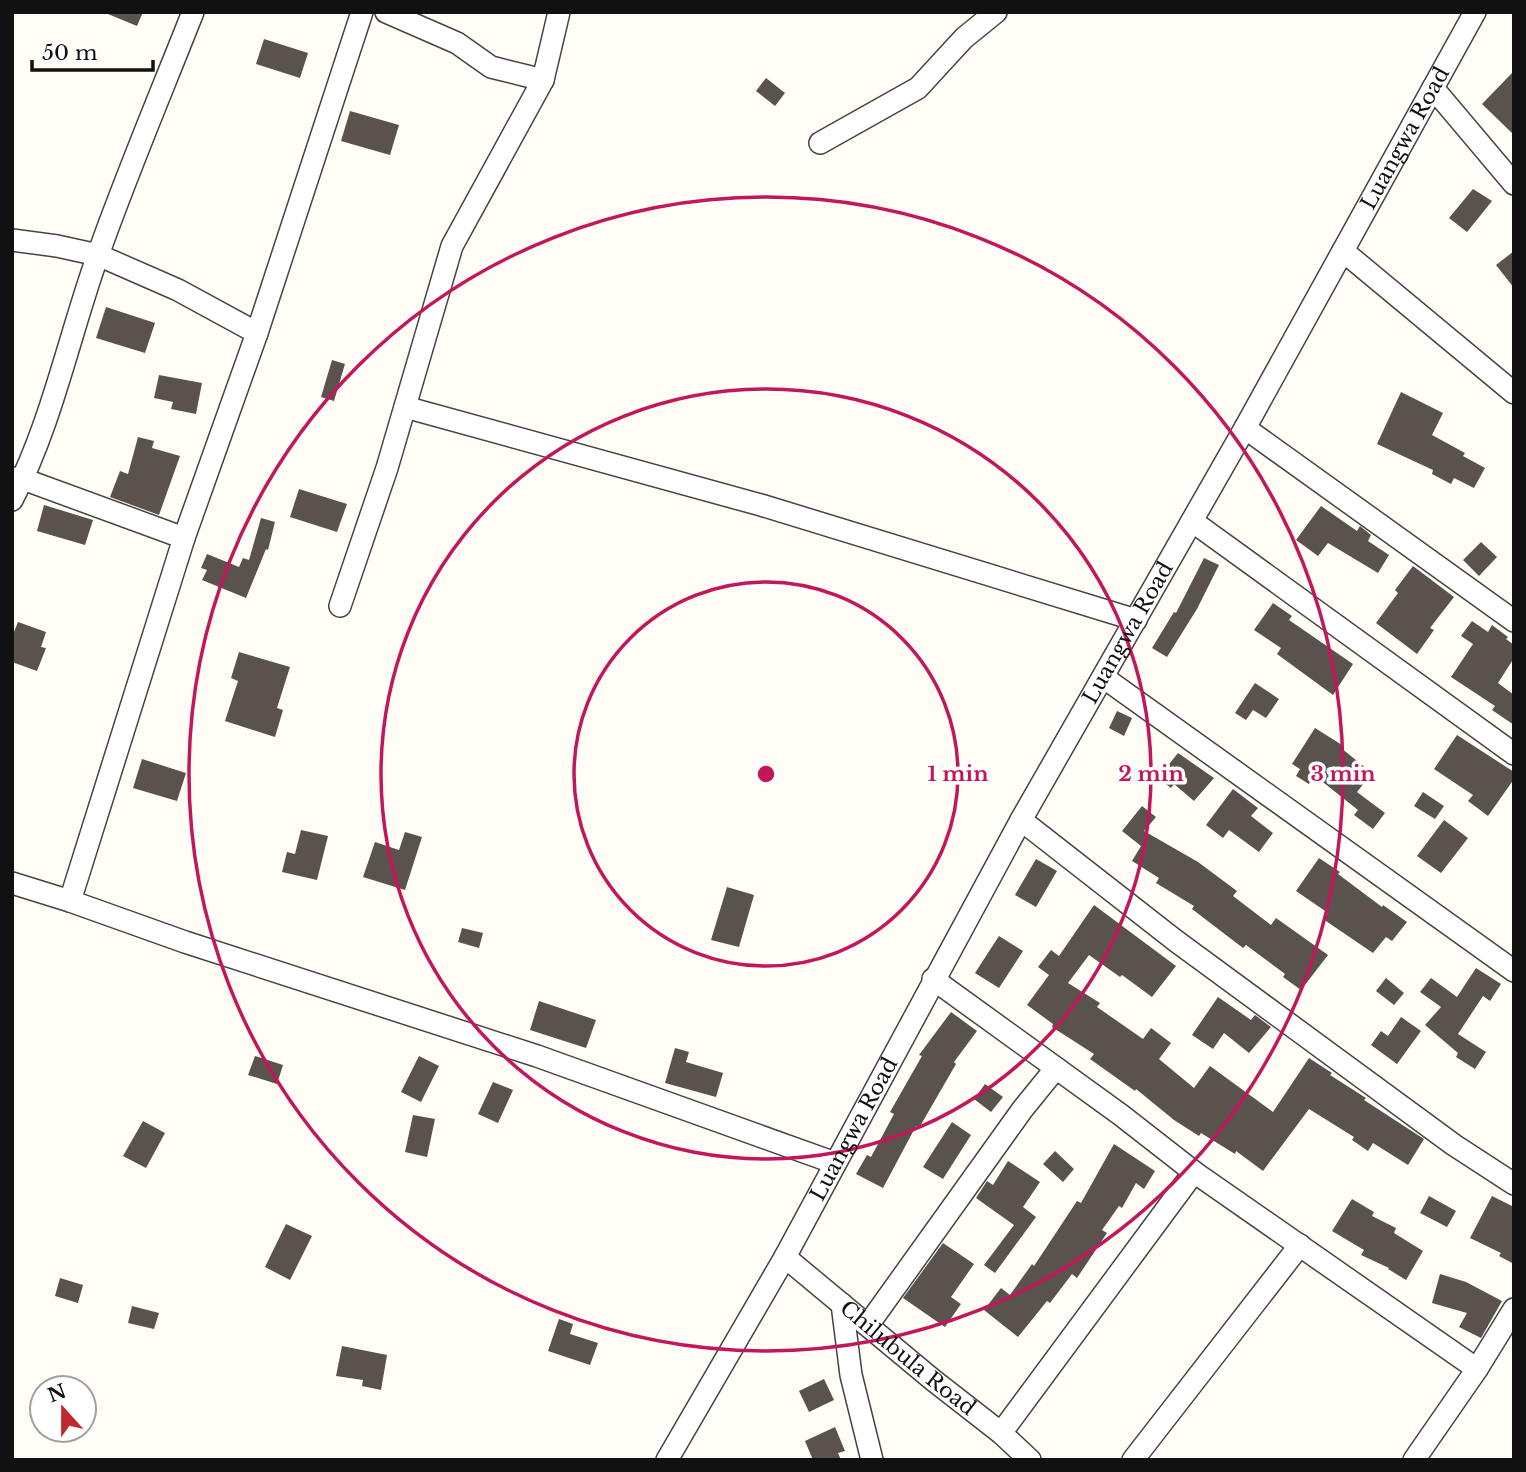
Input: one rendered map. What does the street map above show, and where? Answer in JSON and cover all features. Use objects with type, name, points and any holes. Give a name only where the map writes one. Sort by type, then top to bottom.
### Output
[{"type":"street","points":[[12,500],[18,479],[57,387],[98,255],[193,12]]},
{"type":"street","points":[[70,901],[184,538],[257,334],[362,12]]},
{"type":"street","points":[[386,12],[457,43],[491,67],[543,80]]},
{"type":"street","points":[[340,606],[405,407],[452,246],[543,80],[559,12]]},
{"type":"street","points":[[820,143],[918,88],[964,38],[996,12]]},
{"type":"street","name":"Luangwa Road","points":[[667,1460],[785,1257],[1021,820],[1245,428],[1475,12]]},
{"type":"street","points":[[1433,88],[1514,184]]},
{"type":"street","points":[[12,240],[98,255],[178,290],[257,334]]},
{"type":"street","points":[[1343,250],[1514,393]]},
{"type":"street","points":[[405,407],[761,505],[1136,620]]},
{"type":"street","points":[[1245,428],[1514,621]]},
{"type":"street","points":[[18,479],[184,538]]},
{"type":"street","points":[[1192,521],[1514,754]]},
{"type":"street","points":[[1103,677],[1514,971]]},
{"type":"street","points":[[1021,820],[1176,941],[1454,1146],[1514,1184]]},
{"type":"street","points":[[12,883],[537,1056],[835,1163]]},
{"type":"street","points":[[933,979],[1194,1172],[1477,1369]]},
{"type":"street","points":[[868,1325],[1022,1110],[1056,1068]]},
{"type":"street","points":[[1001,1433],[1194,1172]]},
{"type":"street","points":[[1133,1460],[1300,1245]]},
{"type":"street","name":"Chilubula Road","points":[[785,1257],[1001,1433],[1030,1460]]},
{"type":"street","points":[[842,1304],[851,1375],[872,1460]]},
{"type":"street","points":[[1414,1460],[1477,1369],[1514,1309]]},
{"type":"building","points":[[103,12],[143,12],[137,26]]},
{"type":"building","points":[[264,39],[308,53],[300,78],[256,64]]},
{"type":"building","points":[[1514,71],[1514,135],[1482,104]]},
{"type":"building","points":[[766,78],[785,93],[775,106],[756,91]]},
{"type":"building","points":[[350,111],[399,125],[390,155],[341,141]]},
{"type":"building","points":[[1473,189],[1492,201],[1467,232],[1449,218]]},
{"type":"building","points":[[1514,251],[1514,288],[1496,265]]},
{"type":"building","points":[[106,307],[155,323],[145,353],[96,338]]},
{"type":"building","points":[[332,360],[345,364],[334,401],[321,397]]},
{"type":"building","points":[[159,375],[202,383],[196,414],[171,409],[173,402],[154,398]]},
{"type":"building","points":[[1401,392],[1443,413],[1432,435],[1465,453],[1463,456],[1485,468],[1474,488],[1454,478],[1451,484],[1432,474],[1433,470],[1377,444]]},
{"type":"building","points":[[138,437],[154,441],[152,448],[180,456],[159,515],[110,497],[120,471],[128,474]]},
{"type":"building","points":[[299,489],[347,504],[337,532],[290,517]]},
{"type":"building","points":[[44,505],[93,520],[85,545],[37,531]]},
{"type":"building","points":[[1321,506],[1357,531],[1360,526],[1371,535],[1368,541],[1389,555],[1378,573],[1328,543],[1318,556],[1296,540]]},
{"type":"building","points":[[261,518],[275,522],[268,550],[266,549],[246,598],[202,580],[207,570],[201,568],[207,554],[239,567],[243,558],[249,560]]},
{"type":"building","points":[[1481,542],[1497,557],[1479,576],[1463,560]]},
{"type":"building","points":[[1204,558],[1219,565],[1197,609],[1167,657],[1152,648],[1174,612],[1176,613]]},
{"type":"building","points":[[1413,566],[1454,597],[1430,628],[1434,630],[1417,654],[1376,623],[1398,593],[1395,590]]},
{"type":"building","points":[[1273,603],[1292,616],[1289,620],[1353,664],[1333,695],[1277,654],[1281,648],[1254,630]]},
{"type":"building","points":[[1472,621],[1488,632],[1492,625],[1514,645],[1514,658],[1498,683],[1514,695],[1514,725],[1492,710],[1495,706],[1451,677],[1473,644],[1461,636]]},
{"type":"building","points":[[18,622],[46,632],[41,647],[46,648],[37,671],[12,662],[12,637]]},
{"type":"building","points":[[239,652],[290,667],[277,708],[283,710],[275,737],[225,721],[238,681],[231,678]]},
{"type":"building","points":[[1255,683],[1279,699],[1266,718],[1253,710],[1246,720],[1235,713]]},
{"type":"building","points":[[1117,711],[1132,718],[1124,736],[1109,728]]},
{"type":"building","points":[[1315,728],[1342,745],[1341,748],[1372,773],[1357,792],[1385,813],[1373,829],[1354,815],[1358,810],[1314,775],[1309,784],[1296,776],[1300,769],[1292,764]]},
{"type":"building","points":[[1457,735],[1514,772],[1514,779],[1488,816],[1468,801],[1473,795],[1434,769]]},
{"type":"building","points":[[1178,753],[1214,778],[1194,801],[1174,784],[1171,788],[1158,778]]},
{"type":"building","points":[[142,759],[186,773],[177,801],[133,788]]},
{"type":"building","points":[[1233,789],[1258,808],[1251,816],[1273,833],[1259,852],[1229,830],[1223,838],[1206,825]]},
{"type":"building","points":[[1423,792],[1444,806],[1435,819],[1414,806]]},
{"type":"building","points":[[1142,806],[1156,817],[1144,831],[1198,862],[1237,891],[1233,896],[1271,925],[1276,918],[1328,955],[1301,990],[1283,977],[1285,974],[1246,945],[1243,948],[1192,909],[1194,906],[1156,883],[1159,878],[1132,861],[1141,846],[1122,831]]},
{"type":"building","points":[[1444,820],[1468,838],[1441,873],[1417,856]]},
{"type":"building","points":[[301,830],[328,836],[317,880],[282,872],[287,852],[295,854]]},
{"type":"building","points":[[405,832],[422,837],[405,890],[363,877],[375,842],[399,850]]},
{"type":"building","points":[[1319,858],[1382,907],[1383,905],[1407,922],[1392,941],[1386,937],[1373,953],[1323,919],[1328,913],[1296,891]]},
{"type":"building","points":[[1036,859],[1057,871],[1036,907],[1015,895]]},
{"type":"building","points":[[727,887],[754,895],[739,947],[711,940]]},
{"type":"building","points":[[1094,905],[1176,966],[1152,997],[1089,955],[1068,983],[1100,1003],[1097,1007],[1143,1039],[1151,1028],[1171,1043],[1159,1059],[1194,1088],[1210,1066],[1273,1112],[1309,1058],[1366,1098],[1364,1100],[1424,1139],[1408,1165],[1373,1143],[1368,1151],[1352,1140],[1354,1137],[1309,1109],[1263,1171],[1236,1151],[1235,1154],[1174,1120],[1136,1089],[1135,1091],[1090,1059],[1094,1054],[1052,1027],[1053,1024],[1027,1005],[1049,975],[1038,967],[1051,950],[1059,956]]},
{"type":"building","points":[[462,928],[483,933],[479,948],[458,942]]},
{"type":"building","points":[[999,936],[1023,951],[999,988],[975,973]]},
{"type":"building","points":[[1476,968],[1501,984],[1490,1001],[1483,996],[1458,1034],[1486,1052],[1475,1069],[1456,1057],[1458,1053],[1425,1025],[1441,1007],[1420,992],[1431,978],[1457,997]]},
{"type":"building","points":[[1386,978],[1404,993],[1394,1005],[1376,991]]},
{"type":"building","points":[[1218,997],[1251,1020],[1255,1015],[1271,1027],[1249,1053],[1224,1033],[1213,1049],[1192,1035]]},
{"type":"building","points":[[539,1001],[596,1020],[586,1048],[530,1030]]},
{"type":"building","points":[[951,1012],[977,1031],[954,1062],[956,1064],[919,1128],[916,1126],[883,1188],[856,1174],[867,1155],[871,1157],[894,1114],[890,1112],[922,1056],[919,1055]]},
{"type":"building","points":[[1401,1017],[1421,1031],[1397,1064],[1371,1045],[1381,1031],[1388,1036]]},
{"type":"building","points":[[675,1048],[689,1052],[686,1062],[723,1073],[716,1097],[665,1083]]},
{"type":"building","points":[[255,1056],[283,1065],[277,1084],[248,1075]]},
{"type":"building","points":[[419,1056],[439,1066],[421,1102],[401,1092]]},
{"type":"building","points":[[493,1082],[513,1090],[498,1123],[478,1114]]},
{"type":"building","points":[[985,1084],[1003,1097],[991,1112],[974,1099]]},
{"type":"building","points":[[413,1115],[435,1119],[427,1157],[405,1152]]},
{"type":"building","points":[[143,1121],[165,1133],[146,1168],[123,1156]]},
{"type":"building","points":[[952,1122],[971,1135],[943,1179],[923,1167]]},
{"type":"building","points":[[1114,1144],[1155,1171],[1144,1189],[1136,1183],[1122,1208],[1119,1206],[1102,1230],[1107,1233],[1077,1278],[1072,1274],[1050,1303],[1047,1301],[1018,1337],[984,1310],[1001,1288],[1010,1295],[1032,1264],[1034,1266],[1077,1201],[1081,1203]]},
{"type":"building","points":[[1055,1151],[1074,1169],[1063,1182],[1043,1164]]},
{"type":"building","points":[[1008,1161],[1040,1182],[1023,1207],[1036,1217],[995,1273],[984,1265],[1014,1225],[976,1198],[987,1181],[993,1185]]},
{"type":"building","points":[[1429,1196],[1456,1211],[1447,1227],[1420,1213]]},
{"type":"building","points":[[1492,1196],[1514,1207],[1514,1264],[1499,1256],[1501,1253],[1470,1238]]},
{"type":"building","points":[[1352,1199],[1374,1212],[1372,1216],[1396,1228],[1394,1233],[1423,1251],[1406,1280],[1389,1268],[1361,1255],[1364,1250],[1332,1231]]},
{"type":"building","points":[[286,1224],[312,1236],[290,1280],[265,1267]]},
{"type":"building","points":[[943,1243],[974,1264],[951,1297],[961,1304],[945,1327],[903,1298]]},
{"type":"building","points":[[1440,1274],[1466,1282],[1502,1301],[1481,1338],[1459,1327],[1467,1313],[1432,1303]]},
{"type":"building","points":[[60,1278],[83,1285],[78,1303],[55,1296]]},
{"type":"building","points":[[132,1306],[159,1313],[154,1329],[128,1323]]},
{"type":"building","points":[[559,1319],[573,1324],[570,1334],[598,1343],[590,1365],[548,1351]]},
{"type":"building","points":[[342,1346],[387,1355],[381,1390],[362,1386],[363,1380],[336,1376]]},
{"type":"building","points":[[824,1379],[834,1400],[809,1412],[799,1391]]},
{"type":"building","points":[[835,1427],[845,1451],[838,1453],[841,1460],[813,1460],[805,1441]]}]
